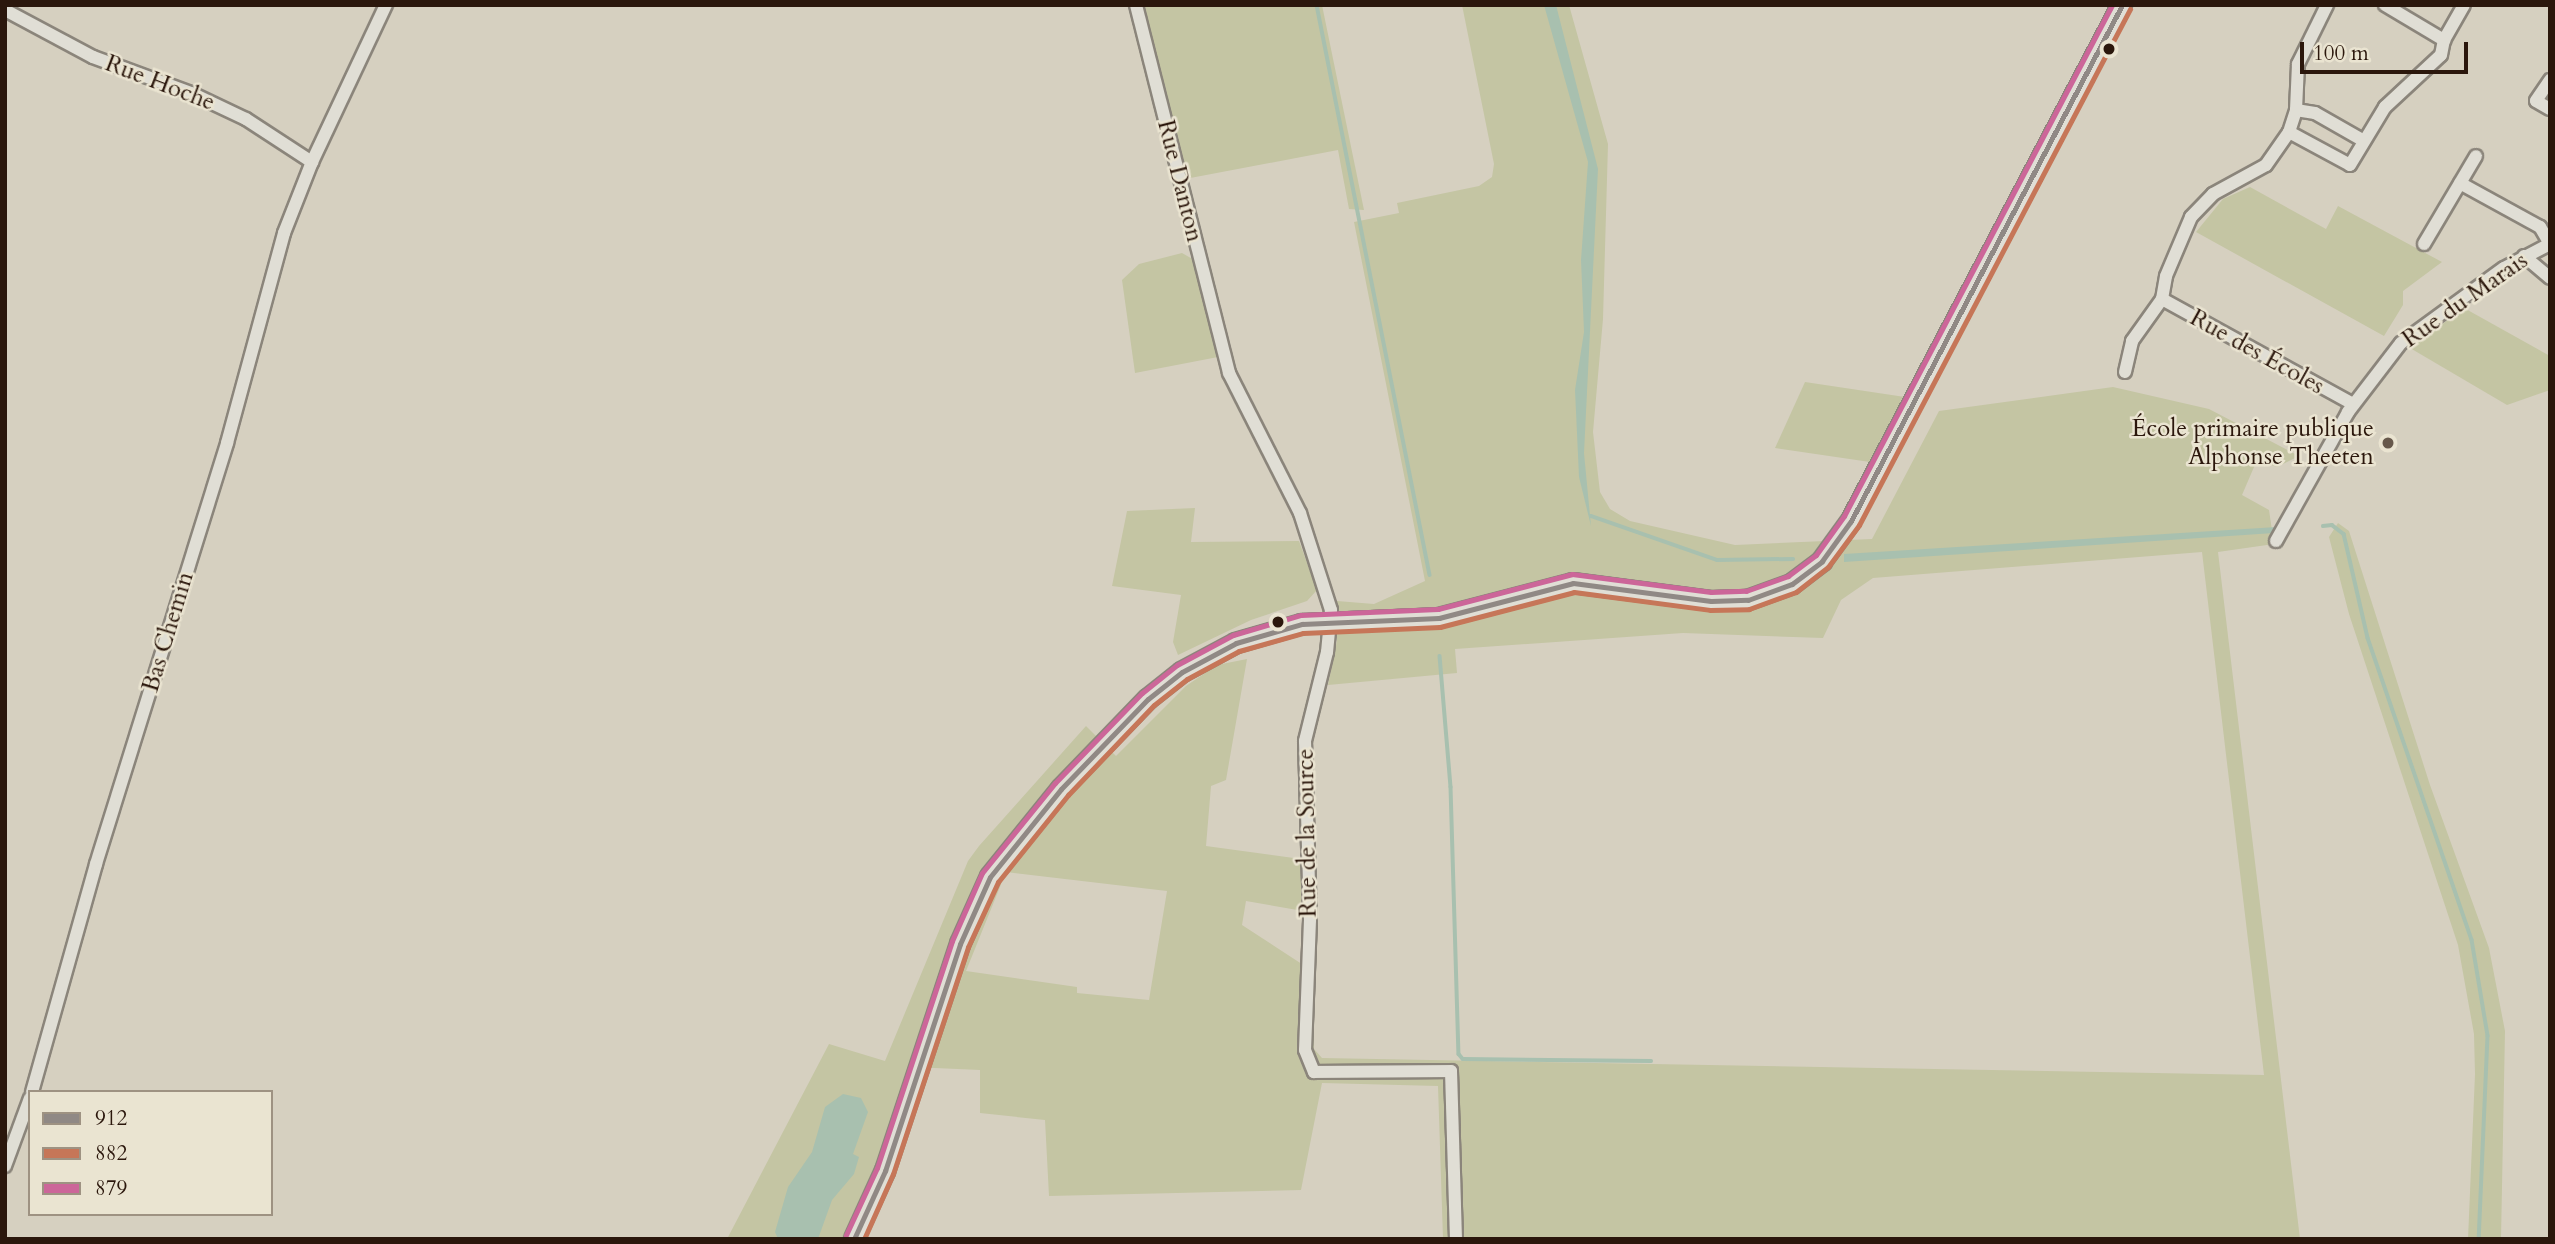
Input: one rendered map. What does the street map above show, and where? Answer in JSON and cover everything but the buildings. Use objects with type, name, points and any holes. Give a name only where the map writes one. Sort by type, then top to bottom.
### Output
[{"type":"main road","points":[[854,1239],[879,1188],[965,930],[990,877],[1015,841],[1127,720],[1182,672],[1248,638],[1332,621],[1449,617],[1573,583],[1711,601],[1748,600],[1792,584],[1829,554],[1851,520],[2122,5]]},
{"type":"street","name":"Bas Chemin","points":[[33,1090],[96,864],[228,443],[284,233],[309,167],[386,5]]},
{"type":"street","name":"Rue Danton","points":[[1136,5],[1224,356]]},
{"type":"street","points":[[2125,372],[2132,341],[2162,299],[2166,276],[2191,217],[2213,194],[2266,164],[2289,132],[2296,110],[2298,64],[2327,5]]},
{"type":"street","points":[[2385,5],[2444,40]]},
{"type":"street","points":[[2289,132],[2350,165],[2391,101],[2441,55],[2444,40],[2463,5]]},
{"type":"street","name":"Rue Hoche","points":[[5,10],[93,57],[191,93],[246,119],[309,167]]},
{"type":"street","points":[[2550,80],[2536,101],[2550,109]]},
{"type":"street","points":[[2296,110],[2315,113],[2364,141]]},
{"type":"street","points":[[2424,244],[2476,156]]},
{"type":"street","points":[[2460,183],[2540,227],[2550,244]]},
{"type":"street","name":"Rue du Marais","points":[[2277,539],[2353,404],[2407,337],[2524,256],[2550,244]]},
{"type":"street","points":[[2524,256],[2550,278]]},
{"type":"street","name":"Rue des Écoles","points":[[2162,299],[2353,404]]},
{"type":"street","name":"Rue de la Source","points":[[1224,356],[1240,402],[1300,513],[1332,621],[1305,741],[1310,920],[1304,1050],[1314,1072],[1451,1071],[1456,1239]]},
{"type":"street","points":[[5,1166],[28,1103]]},
{"type":"shaded area","points":[[1142,5],[1322,5],[1364,210],[1349,209],[1338,150],[1185,179]]},
{"type":"shaded area","points":[[1462,5],[1569,5],[1608,144],[1603,319],[1593,432],[1600,492],[1610,509],[1630,521],[1735,545],[1872,539],[1939,411],[2113,387],[2209,409],[2299,456],[2277,467],[2257,460],[2242,495],[2269,510],[2274,544],[2218,552],[2300,1239],[1443,1239],[1438,1086],[1322,1083],[1301,1190],[1049,1196],[1045,1120],[980,1113],[980,1070],[912,1067],[873,1184],[844,1239],[727,1239],[829,1044],[885,1061],[968,861],[1086,726],[1116,756],[1186,686],[1217,665],[1247,659],[1226,780],[1211,786],[1206,846],[1301,859],[1303,911],[1246,901],[1242,925],[1314,972],[1314,1049],[1322,1058],[2264,1075],[2202,552],[1873,578],[1841,600],[1823,638],[1683,633],[1455,649],[1457,673],[1328,685],[1337,640],[1337,601],[1374,604],[1425,581],[1354,222],[1399,213],[1397,203],[1479,186],[1492,177],[1494,164]],"holes":[[[1006,872],[1167,891],[1149,1000],[1077,993],[1077,987],[966,971]]]},
{"type":"shaded area","points":[[1544,5],[1556,5],[1598,169],[1584,453],[1591,526],[1579,477],[1575,390],[1584,332],[1581,260],[1588,162]]},
{"type":"shaded area","points":[[2250,187],[2326,229],[2338,206],[2442,262],[2403,291],[2403,305],[2384,336],[2196,232],[2223,199]]},
{"type":"shaded area","points":[[1182,253],[1196,261],[1218,357],[1135,373],[1122,280],[1139,264]]},
{"type":"shaded area","points":[[2464,308],[2550,356],[2550,390],[2507,405],[2410,348]]},
{"type":"shaded area","points":[[1805,382],[1905,397],[1870,462],[1775,448]]},
{"type":"shaded area","points":[[1195,508],[1191,542],[1299,541],[1317,590],[1307,601],[1251,620],[1178,655],[1173,642],[1181,595],[1112,586],[1127,511]]},
{"type":"shaded area","points":[[2338,523],[2349,531],[2430,785],[2489,948],[2505,1031],[2501,1239],[2468,1239],[2475,1074],[2474,1034],[2458,945],[2349,614],[2329,537]]},
{"type":"shaded area","points":[[2277,527],[2274,533],[1844,562],[1844,554]]},
{"type":"shaded area","points":[[843,1094],[861,1098],[868,1112],[853,1154],[859,1157],[854,1174],[832,1200],[818,1239],[778,1239],[775,1232],[788,1187],[812,1152],[825,1107]]},
{"type":"waterway","points":[[1317,5],[1430,575]]},
{"type":"waterway","points":[[1591,516],[1717,560],[1793,559]]},
{"type":"waterway","points":[[2323,526],[2332,525],[2344,534],[2368,638],[2472,940],[2488,1036],[2479,1239]]},
{"type":"waterway","points":[[1440,656],[1451,787],[1459,1054],[1463,1059],[1651,1061]]},
{"type":"transit line","name":"879","points":[[846,1235],[877,1168],[952,941],[982,873],[1055,783],[1142,693],[1177,665],[1233,635],[1301,615],[1438,609],[1572,574],[1711,592],[1746,591],[1788,576],[1816,555],[1844,516],[2112,5]]},
{"type":"transit line","name":"912","points":[[854,1239],[885,1171],[960,944],[990,877],[1061,789],[1148,699],[1182,672],[1236,643],[1302,624],[1439,618],[1573,583],[1711,601],[1748,600],[1792,584],[1822,561],[1851,521],[2122,5]]},
{"type":"transit line","name":"882","points":[[864,1239],[893,1174],[968,947],[998,882],[1068,795],[1154,705],[1187,679],[1239,651],[1303,633],[1440,627],[1574,592],[1710,610],[1749,609],[1796,592],[1828,567],[1859,525],[2130,9]]},
{"type":"place","name":"École primaire publique Alphonse Theeten","points":[[2388,443]]}]
